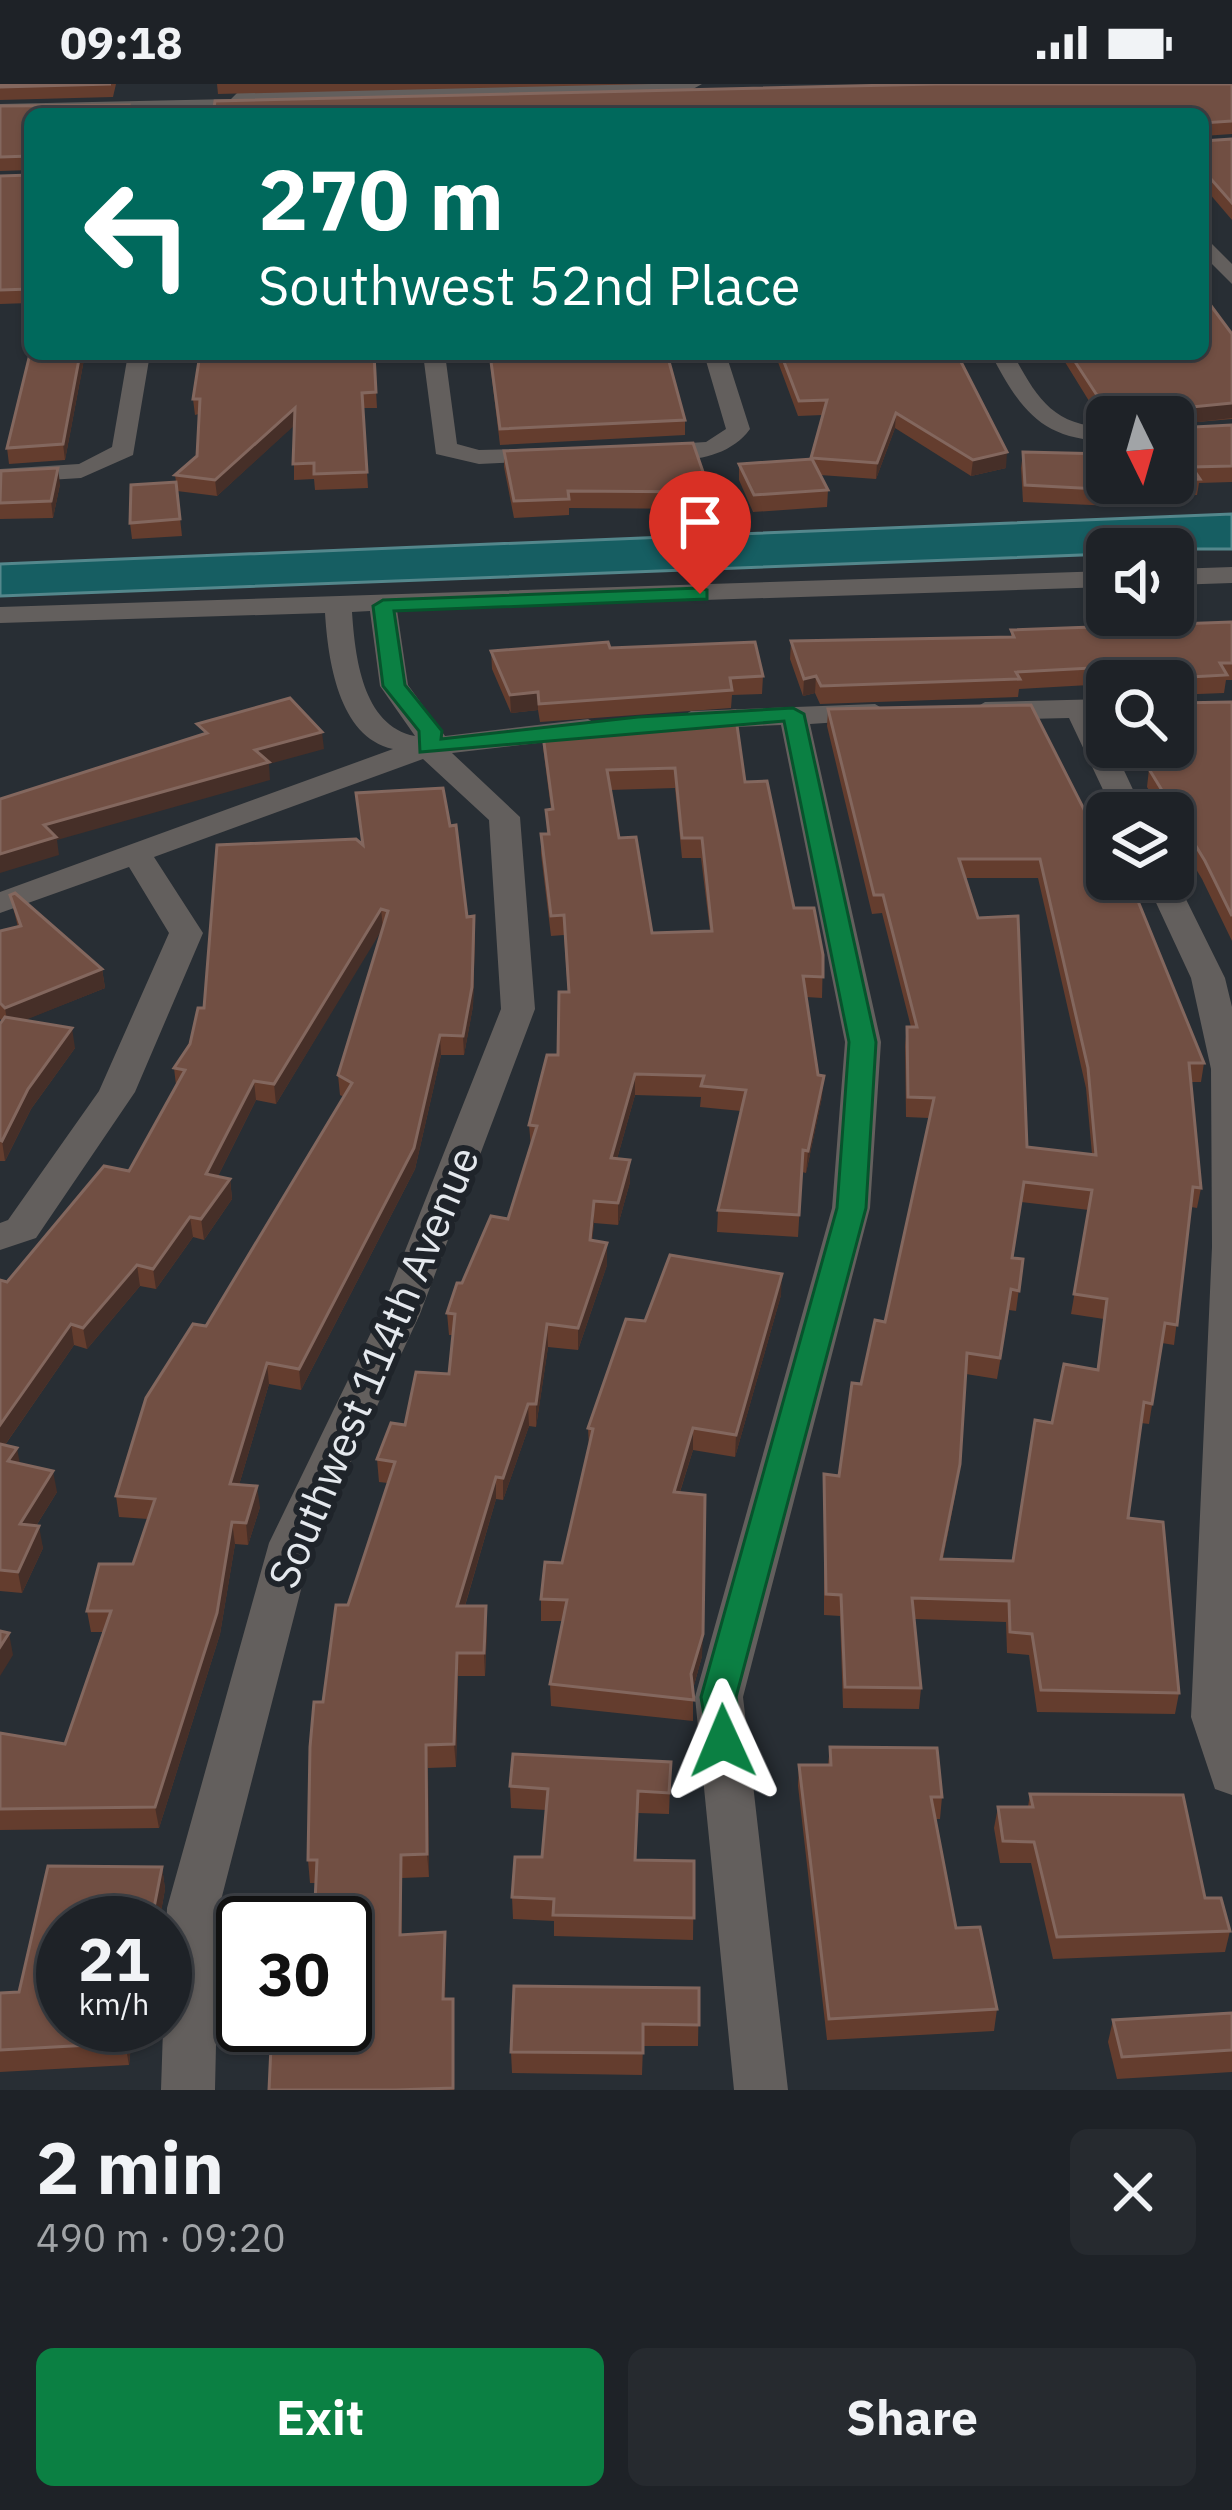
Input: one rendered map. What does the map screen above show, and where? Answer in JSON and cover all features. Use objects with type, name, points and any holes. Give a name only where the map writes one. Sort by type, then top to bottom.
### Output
[{"type":"street","points":[[171,101],[693,84]]},
{"type":"street","points":[[0,105],[713,93]]},
{"type":"street","points":[[1209,232],[1232,278]]},
{"type":"street","points":[[0,476],[98,467],[124,450],[138,360]]},
{"type":"street","points":[[434,360],[440,441],[458,454],[571,454]]},
{"type":"street","points":[[616,452],[725,445],[738,429],[717,360]]},
{"type":"street","points":[[1005,360],[1034,413],[1086,435]]},
{"type":"street","points":[[1194,576],[1232,575]]},
{"type":"street","points":[[0,615],[314,604],[338,608],[1086,580]]},
{"type":"street","name":"Southwest 114th Avenue","points":[[383,606],[390,670],[406,704],[430,731],[428,747]]},
{"type":"street","points":[[0,638],[315,619],[338,608]]},
{"type":"street","name":"Southwest 114th Avenue","points":[[188,2090],[193,1908],[291,1543],[400,1314],[518,1010],[504,817],[428,747],[390,740],[365,712],[344,673],[338,608]]},
{"type":"street","points":[[344,673],[390,670]]},
{"type":"street","points":[[365,712],[406,704]]},
{"type":"street","points":[[961,711],[1086,709]]},
{"type":"street","points":[[661,722],[913,712]]},
{"type":"street","points":[[761,2090],[718,1697],[851,1208],[863,1042],[793,714]]},
{"type":"street","points":[[0,903],[428,747],[616,726]]},
{"type":"street","points":[[0,1237],[22,1229],[117,1091],[186,933],[137,855]]},
{"type":"street","points":[[1171,900],[1208,978],[1229,1069],[1231,1246],[1215,1717],[1232,1774]]},
{"type":"water","points":[[1232,514],[1232,549],[1194,549],[1194,528],[1086,528],[1086,555],[0,596],[0,564]]},
{"type":"building","points":[[0,84],[111,84],[0,87]]},
{"type":"building","points":[[935,84],[1232,84],[1232,121],[1209,123],[1209,108],[214,108],[215,101]]},
{"type":"building","points":[[129,105],[24,108],[24,156],[0,157],[0,106]]},
{"type":"building","points":[[1232,139],[1232,203],[1209,177],[1209,141]]},
{"type":"building","points":[[24,175],[24,289],[0,290],[0,176]]},
{"type":"building","points":[[1209,303],[1232,334],[1232,403],[1194,407],[1194,396],[1097,396],[1074,360],[1209,360]]},
{"type":"building","points":[[29,360],[79,360],[63,444],[7,448]]},
{"type":"building","points":[[199,360],[374,360],[376,392],[362,393],[367,472],[314,474],[314,463],[293,464],[295,408],[215,480],[175,475],[197,456],[200,399],[193,399]]},
{"type":"building","points":[[491,360],[669,360],[685,420],[500,429]]},
{"type":"building","points":[[783,360],[960,360],[1007,452],[973,460],[896,413],[877,463],[811,458],[827,400],[799,401]]},
{"type":"building","points":[[1232,425],[1232,466],[1194,467],[1194,427]]},
{"type":"building","points":[[693,443],[710,492],[568,491],[569,499],[514,501],[504,451]]},
{"type":"building","points":[[1023,452],[1086,454],[1086,488],[1025,485]]},
{"type":"building","points":[[812,459],[828,490],[754,495],[739,464]]},
{"type":"building","points":[[58,468],[51,501],[0,503],[1,471]]},
{"type":"building","points":[[176,482],[180,519],[130,523],[131,485]]},
{"type":"building","points":[[1232,622],[1232,663],[1220,663],[1227,675],[1194,677],[1194,660],[1086,660],[1086,668],[1016,672],[1020,679],[821,686],[816,676],[804,679],[791,641],[1014,637],[1011,630],[1086,627],[1086,636],[1194,636],[1194,623]]},
{"type":"building","points":[[608,642],[610,648],[755,642],[763,676],[730,678],[732,690],[539,704],[538,692],[510,695],[491,651]]},
{"type":"building","points":[[290,698],[322,732],[255,750],[269,762],[44,825],[56,837],[0,854],[0,799],[207,733],[197,724]]},
{"type":"building","points":[[1232,702],[1232,916],[1194,843],[1194,792],[1163,792],[1149,769],[1194,768],[1194,703]]},
{"type":"building","points":[[1031,705],[1086,813],[1086,900],[1138,900],[1204,1063],[1189,1063],[1201,1188],[1193,1187],[1177,1325],[1165,1323],[1152,1404],[1144,1402],[1128,1518],[1163,1522],[1179,1693],[1041,1690],[1032,1634],[1010,1632],[1009,1601],[912,1598],[921,1688],[845,1687],[841,1595],[826,1594],[824,1474],[839,1476],[852,1383],[861,1384],[875,1320],[885,1322],[934,1098],[908,1097],[907,1027],[917,1027],[883,895],[874,895],[828,709]],"holes":[[[959,859],[1040,859],[1088,1068],[1096,1155],[1027,1147],[1018,916],[978,918]],[[1024,1182],[1092,1190],[1074,1294],[1107,1299],[1098,1370],[1064,1364],[1052,1423],[1035,1420],[1013,1561],[941,1559],[960,1464],[967,1353],[1000,1358],[1011,1289],[1019,1291],[1023,1259],[1012,1258]]]},
{"type":"building","points":[[735,711],[745,782],[767,781],[794,908],[814,908],[823,955],[823,977],[803,976],[818,1075],[824,1076],[808,1151],[803,1150],[799,1215],[718,1210],[746,1090],[701,1086],[704,1076],[635,1074],[611,1158],[630,1160],[618,1203],[594,1201],[590,1240],[607,1243],[578,1328],[547,1324],[536,1404],[528,1404],[503,1478],[496,1477],[457,1606],[486,1606],[484,1653],[457,1653],[454,1744],[426,1745],[427,1854],[401,1855],[400,1935],[445,1932],[443,1999],[453,1999],[453,2088],[269,2090],[271,2052],[372,2052],[372,1896],[315,1896],[317,1860],[308,1860],[314,1702],[323,1702],[336,1605],[348,1605],[395,1462],[377,1459],[391,1423],[405,1425],[416,1372],[449,1374],[455,1314],[447,1313],[457,1283],[462,1283],[491,1216],[508,1219],[537,1126],[529,1125],[547,1055],[558,1055],[559,992],[569,992],[564,915],[551,916],[541,834],[549,834],[546,810],[553,809],[542,728]],"holes":[[[675,768],[682,838],[702,838],[712,931],[652,933],[636,837],[619,838],[607,770]]]},
{"type":"building","points":[[443,788],[450,826],[456,825],[467,917],[474,916],[472,987],[463,1036],[440,1035],[414,1148],[299,1369],[267,1363],[230,1484],[257,1486],[246,1523],[232,1522],[217,1613],[155,1807],[0,1809],[0,1733],[65,1744],[111,1611],[87,1611],[99,1564],[133,1564],[155,1499],[116,1496],[146,1398],[193,1324],[206,1326],[352,1083],[338,1075],[388,911],[381,909],[274,1084],[254,1081],[206,1174],[230,1179],[201,1219],[190,1217],[153,1269],[137,1265],[83,1328],[71,1324],[0,1425],[0,1280],[7,1282],[104,1166],[129,1171],[185,1070],[174,1068],[190,1044],[198,1008],[204,1008],[217,845],[356,839],[363,845],[356,793]]},
{"type":"building","points":[[15,893],[102,969],[5,1008],[0,1003],[0,931],[21,926],[10,895]]},
{"type":"building","points":[[5,1017],[72,1028],[28,1089],[2,1141],[0,1024]]},
{"type":"building","points":[[670,1255],[782,1274],[736,1435],[693,1428],[674,1492],[705,1495],[703,1634],[691,1674],[694,1700],[550,1684],[567,1600],[541,1599],[545,1562],[562,1563],[593,1429],[588,1428],[626,1319],[645,1321]]},
{"type":"building","points":[[0,1444],[17,1448],[8,1461],[53,1471],[20,1524],[39,1526],[18,1572],[0,1570]]},
{"type":"building","points":[[830,1747],[937,1748],[942,1797],[931,1797],[956,1928],[980,1927],[997,2009],[829,2019],[799,1765],[831,1765]]},
{"type":"building","points":[[513,1754],[671,1762],[669,1793],[638,1791],[635,1860],[694,1861],[694,1918],[553,1915],[554,1899],[512,1897],[515,1857],[542,1857],[548,1789],[510,1786]]},
{"type":"building","points":[[1030,1794],[1183,1795],[1205,1898],[1221,1898],[1230,1931],[1057,1937],[1034,1842],[1003,1841],[998,1807],[1033,1807]]},
{"type":"building","points":[[48,1866],[162,1867],[156,1896],[41,1896]]},
{"type":"building","points":[[36,1918],[36,2048],[0,2050],[0,1993],[19,1992]]},
{"type":"building","points":[[514,1986],[699,1988],[699,2025],[643,2024],[643,2053],[511,2052]]},
{"type":"building","points":[[1232,2013],[1232,2050],[1122,2057],[1113,2020]]},
{"type":"route","points":[[700,594],[383,606],[394,686],[430,731],[428,747],[638,723],[793,714],[863,1042],[851,1208],[718,1697],[723,1741]]}]
